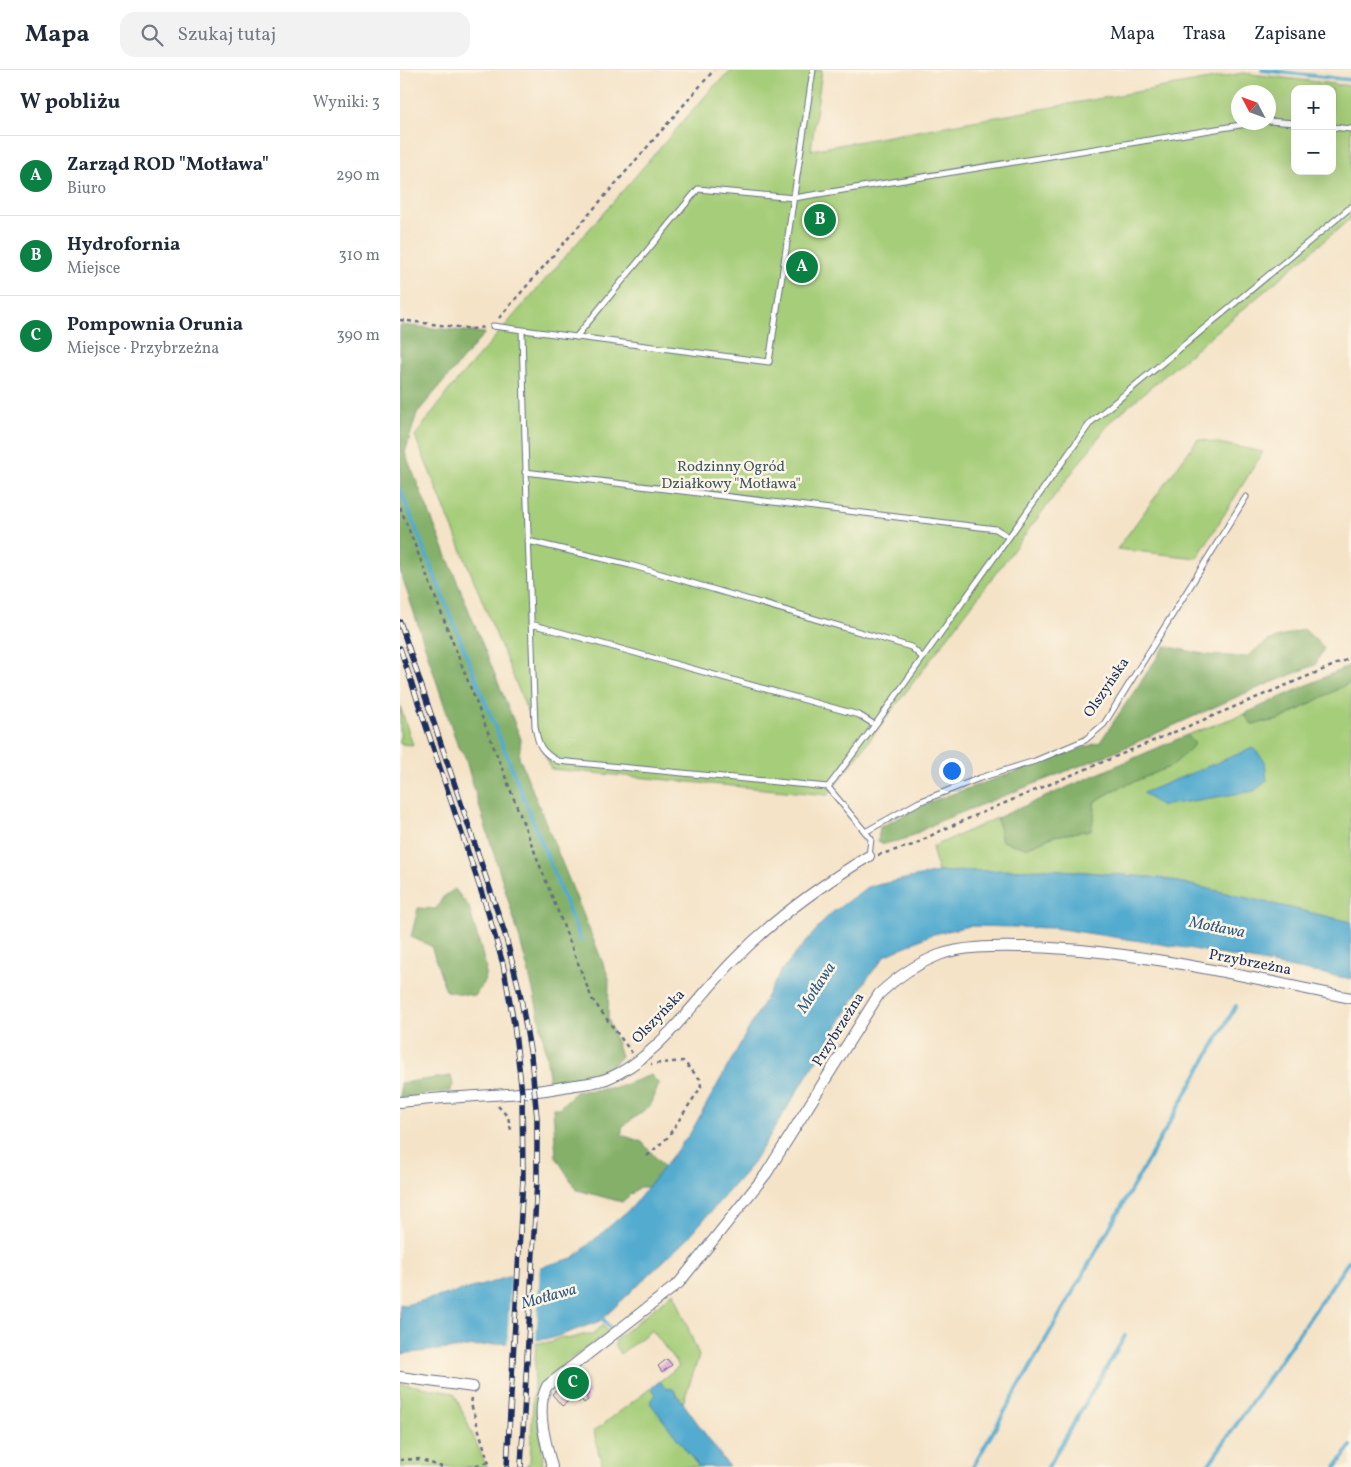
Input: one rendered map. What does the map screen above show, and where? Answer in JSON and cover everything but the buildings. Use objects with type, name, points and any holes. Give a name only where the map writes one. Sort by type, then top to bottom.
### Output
[{"type":"street","name":"Olszyńska","points":[[400,1102],[434,1098],[506,1096],[550,1090],[605,1079],[628,1068],[655,1046],[736,958],[795,905],[836,876],[870,856]]},
{"type":"street","name":"Przybrzeżna","points":[[550,1462],[542,1406],[542,1396],[547,1386],[679,1283],[766,1174],[879,994],[895,978],[910,969],[941,955],[992,946],[1056,948],[1133,955],[1351,998]]},
{"type":"street","points":[[400,1377],[473,1386]]},
{"type":"lane","points":[[492,326],[769,362],[813,70]]},
{"type":"lane","points":[[1276,122],[1291,123]]},
{"type":"lane","points":[[576,337],[698,190],[794,198],[1231,127]]},
{"type":"lane","points":[[1336,127],[1351,129]]},
{"type":"lane","points":[[830,788],[1091,422],[1351,208]]},
{"type":"lane","points":[[522,330],[525,472],[535,726],[538,745],[546,755],[558,761],[830,788],[871,839],[870,856]]},
{"type":"lane","points":[[525,472],[996,529],[1009,537]]},
{"type":"lane","name":"Olszyńska","points":[[865,832],[919,802],[980,778],[1035,761],[1085,740],[1104,724],[1246,497]]},
{"type":"lane","points":[[528,540],[630,565],[912,647],[922,658]]},
{"type":"lane","points":[[531,624],[859,715],[875,725]]},
{"type":"path","points":[[400,320],[473,330],[492,326],[714,70]]},
{"type":"path","points":[[400,507],[592,999],[637,1061]]},
{"type":"path","points":[[870,856],[899,851],[913,846],[972,817],[1351,658]]},
{"type":"path","points":[[628,1068],[683,1061],[700,1079],[702,1087],[667,1138],[647,1156]]},
{"type":"path","points":[[473,1386],[471,1404],[490,1467]]},
{"type":"path","points":[[400,1460],[419,1460],[442,1467]]},
{"type":"path","points":[[468,1467],[489,1462]]},
{"type":"green space","name":"Rodzinny Ogród Działkowy \"Motława\"","points":[[733,70],[822,70],[811,150],[1243,73],[1351,86],[1351,218],[1111,421],[828,795],[551,769],[415,436],[449,390],[714,86]]},
{"type":"green space","points":[[400,325],[485,333],[417,413],[405,453],[521,739],[519,757],[609,978],[608,1018],[621,1056],[608,1069],[589,1076],[550,1084],[544,1042],[514,919],[465,757],[458,747],[400,570]]},
{"type":"green space","points":[[1198,439],[1263,452],[1197,558],[1117,549]]},
{"type":"green space","points":[[1304,629],[1324,648],[1315,665],[1241,695],[1115,752],[940,821],[905,839],[884,844],[878,841],[880,827],[935,800],[1100,742],[1165,646],[1208,655],[1246,657],[1268,641]]},
{"type":"green space","points":[[1351,665],[1351,682],[1279,720],[1252,724],[1244,714]]},
{"type":"green space","points":[[1351,682],[1351,922],[1161,878],[1048,869],[938,872],[932,847],[997,818],[1002,841],[1026,848],[1054,836],[1090,830],[1094,802],[1195,744],[1187,735],[1244,714],[1252,724],[1279,720]]},
{"type":"green space","points":[[400,706],[413,745],[400,744]]},
{"type":"green space","points":[[1187,735],[1195,744],[1172,766],[1114,790],[1094,802],[1095,811],[1091,830],[1054,836],[1026,848],[1002,841],[997,818]]},
{"type":"green space","points":[[455,889],[469,907],[486,967],[484,983],[475,996],[446,991],[431,946],[411,937],[418,908],[436,909],[443,897]]},
{"type":"green space","points":[[651,1075],[659,1084],[651,1105],[622,1127],[622,1135],[642,1142],[664,1167],[648,1187],[639,1187],[622,1202],[577,1190],[556,1157],[553,1108],[559,1108],[575,1092],[618,1087]]},
{"type":"green space","points":[[451,1076],[453,1085],[450,1091],[400,1098],[400,1083]]},
{"type":"green space","points":[[674,1292],[699,1356],[683,1403],[673,1389],[665,1388],[660,1381],[679,1366],[652,1330],[620,1354],[615,1346],[616,1339]]},
{"type":"green space","points":[[603,1325],[608,1333],[563,1365],[544,1386],[538,1397],[537,1409],[543,1452],[542,1467],[525,1467],[530,1462],[536,1343],[550,1343],[561,1337],[572,1338],[592,1334]]},
{"type":"green space","points":[[400,1383],[454,1393],[487,1467],[400,1467]]},
{"type":"green space","points":[[651,1388],[656,1394],[651,1403],[699,1467],[602,1467],[601,1455],[599,1455],[594,1431]]},
{"type":"water","points":[[1253,748],[1265,761],[1267,781],[1254,791],[1161,806],[1143,793]]},
{"type":"water","name":"Motława","points":[[1048,869],[1161,878],[1351,922],[1351,979],[1193,949],[1054,928],[969,926],[930,935],[885,956],[866,980],[753,1163],[686,1240],[600,1321],[553,1338],[400,1354],[400,1304],[405,1305],[487,1284],[573,1258],[633,1206],[691,1132],[781,971],[829,915],[867,887],[938,872]]},
{"type":"water","points":[[660,1381],[665,1388],[673,1389],[729,1467],[699,1467],[650,1403],[656,1394],[651,1388]]},
{"type":"pier","points":[[540,1265],[536,1343],[507,1346],[511,1273]]},
{"type":"waterway","points":[[1262,70],[1351,80]]},
{"type":"waterway","points":[[400,489],[581,941]]},
{"type":"waterway","points":[[973,1467],[1236,1006]]},
{"type":"waterway","points":[[1207,1467],[1351,1258]]},
{"type":"waterway","points":[[600,1315],[609,1327]]},
{"type":"waterway","points":[[1048,1467],[1125,1336]]},
{"type":"waterway","points":[[1336,1467],[1351,1446]]},
{"type":"railway","points":[[400,622],[505,934],[520,993],[531,1056],[537,1118],[537,1180],[521,1467]]},
{"type":"railway","points":[[400,648],[487,909],[503,964],[514,1024],[522,1093],[523,1178],[507,1467]]},
{"type":"place","name":"Hydrofornia","points":[[820,220]]},
{"type":"place","name":"Zarząd ROD \"Motława\"","points":[[802,267]]},
{"type":"place","name":"Pompownia Orunia","points":[[573,1383]]}]
